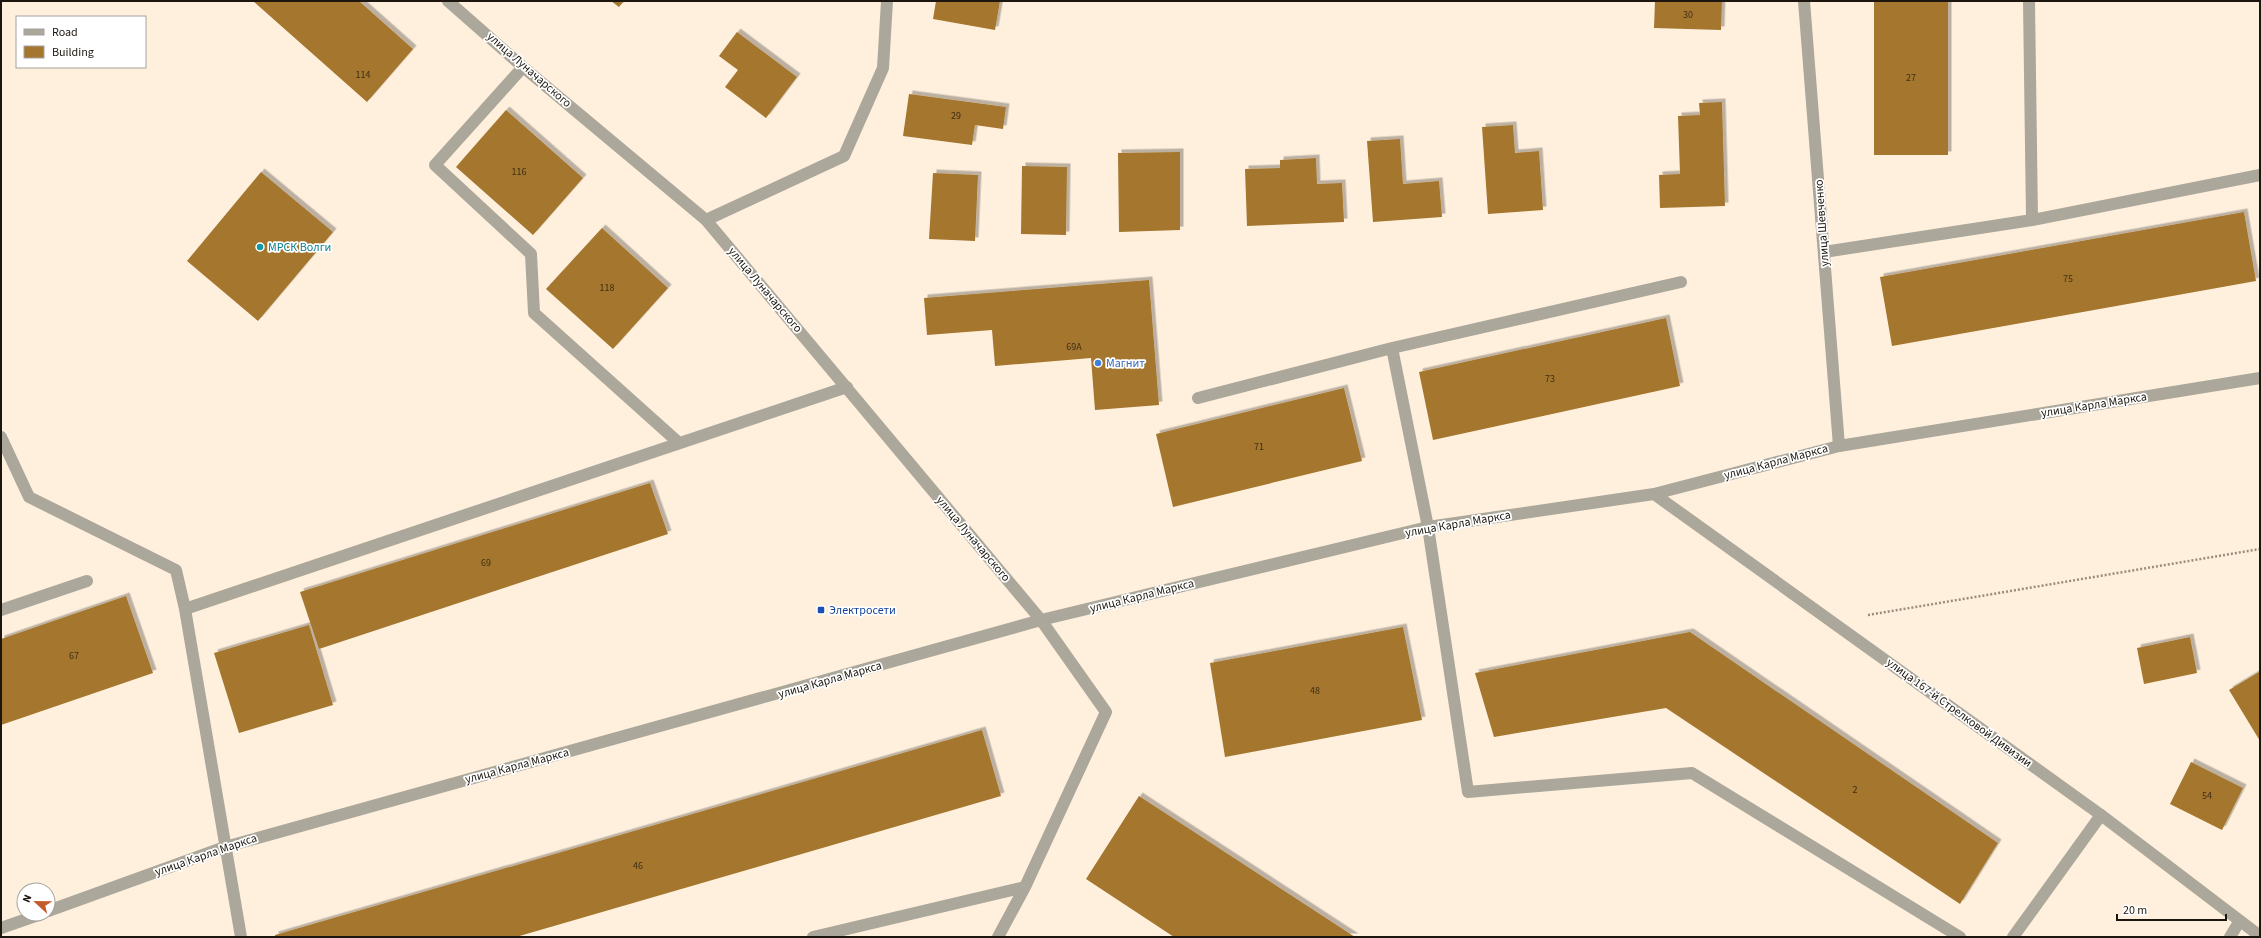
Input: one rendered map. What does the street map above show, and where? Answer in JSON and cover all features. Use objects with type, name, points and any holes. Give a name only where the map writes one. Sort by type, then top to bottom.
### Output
[{"type":"street","name":"улица Луначарского","points":[[448,1],[706,220],[1041,620],[1106,712],[1025,886]]},
{"type":"street","points":[[706,220],[844,156],[883,68],[887,1]]},
{"type":"street","name":"улица Шевченко","points":[[1804,1],[1839,446]]},
{"type":"street","points":[[2029,1],[2032,220]]},
{"type":"street","points":[[524,67],[435,165],[531,254],[534,313],[679,443]]},
{"type":"street","points":[[1824,252],[2032,220],[2260,174]]},
{"type":"street","points":[[1198,398],[1392,348],[1681,282]]},
{"type":"street","points":[[1392,348],[1428,527],[1468,792],[1692,773],[1960,937]]},
{"type":"street","name":"улица Карла Маркса","points":[[56,908],[225,847],[1041,620],[1428,527],[1654,494],[1839,446],[2260,378]]},
{"type":"street","points":[[185,609],[847,387]]},
{"type":"street","points":[[1,437],[29,497],[176,570],[185,609],[225,847],[242,937]]},
{"type":"street","name":"улица 167-й Стрелковой Дивизии","points":[[1654,494],[2101,815],[2260,936]]},
{"type":"street","points":[[1,610],[87,581]]},
{"type":"street","points":[[2013,937],[2101,815]]},
{"type":"street","points":[[813,937],[1025,886]]},
{"type":"street","points":[[998,937],[1025,886]]},
{"type":"street","points":[[1,928],[18,922]]},
{"type":"street","points":[[2230,937],[2240,922]]},
{"type":"path","points":[[1828,618],[1885,614],[2260,549]]},
{"type":"building","points":[[253,1],[359,1],[413,49],[367,102]]},
{"type":"building","points":[[611,1],[624,1],[619,7]]},
{"type":"building","points":[[936,1],[1000,1],[995,30],[933,19]]},
{"type":"building","points":[[1655,1],[1722,1],[1721,30],[1654,28]]},
{"type":"building","points":[[1874,1],[1948,1],[1948,155],[1874,155]]},
{"type":"building","points":[[737,32],[797,77],[766,118],[725,87],[738,70],[719,56]]},
{"type":"building","points":[[909,94],[1006,107],[1003,129],[975,125],[972,145],[903,136]]},
{"type":"building","points":[[1722,102],[1725,206],[1660,208],[1659,175],[1680,174],[1678,116],[1700,115],[1699,103]]},
{"type":"building","points":[[506,110],[583,178],[533,235],[456,167]]},
{"type":"building","points":[[1513,125],[1515,153],[1539,151],[1543,210],[1488,214],[1482,127]]},
{"type":"building","points":[[1400,139],[1403,184],[1439,181],[1442,217],[1373,222],[1367,141]]},
{"type":"building","points":[[1180,152],[1180,230],[1119,232],[1118,153]]},
{"type":"building","points":[[1316,158],[1317,184],[1342,183],[1344,222],[1247,226],[1245,169],[1280,168],[1280,160]]},
{"type":"building","points":[[1022,166],[1067,167],[1066,235],[1021,234]]},
{"type":"building","name":"МРСК Волги","points":[[261,172],[333,232],[258,321],[187,261]]},
{"type":"building","points":[[933,173],[978,175],[975,241],[929,239]]},
{"type":"building","points":[[2244,212],[2256,281],[1892,346],[1880,277]]},
{"type":"building","points":[[602,228],[668,288],[613,349],[546,289]]},
{"type":"building","points":[[1149,280],[1159,405],[1095,410],[1091,358],[995,366],[992,330],[927,335],[924,298]]},
{"type":"building","points":[[1666,318],[1680,386],[1433,440],[1419,372]]},
{"type":"building","points":[[1344,388],[1362,461],[1173,507],[1156,434]]},
{"type":"building","points":[[650,483],[668,534],[319,649],[300,592]]},
{"type":"building","points":[[126,596],[153,673],[1,725],[1,639]]},
{"type":"building","points":[[309,625],[333,705],[239,733],[214,653]]},
{"type":"building","points":[[1403,627],[1422,720],[1225,757],[1210,663]]},
{"type":"building","points":[[1690,632],[1998,843],[1960,904],[1666,708],[1494,737],[1475,673]]},
{"type":"building","points":[[2190,637],[2197,673],[2144,684],[2137,648]]},
{"type":"building","points":[[2259,672],[2260,675],[2260,741],[2229,690]]},
{"type":"building","points":[[982,730],[1001,796],[516,937],[275,937],[275,935]]},
{"type":"building","points":[[2191,762],[2243,788],[2222,830],[2170,804]]},
{"type":"building","points":[[1139,796],[1355,937],[1174,937],[1086,879]]},
{"type":"place","name":"МРСК Волги","points":[[260,247]]},
{"type":"place","name":"Магнит","points":[[1098,363]]},
{"type":"place","name":"Электросети","points":[[821,610]]}]
